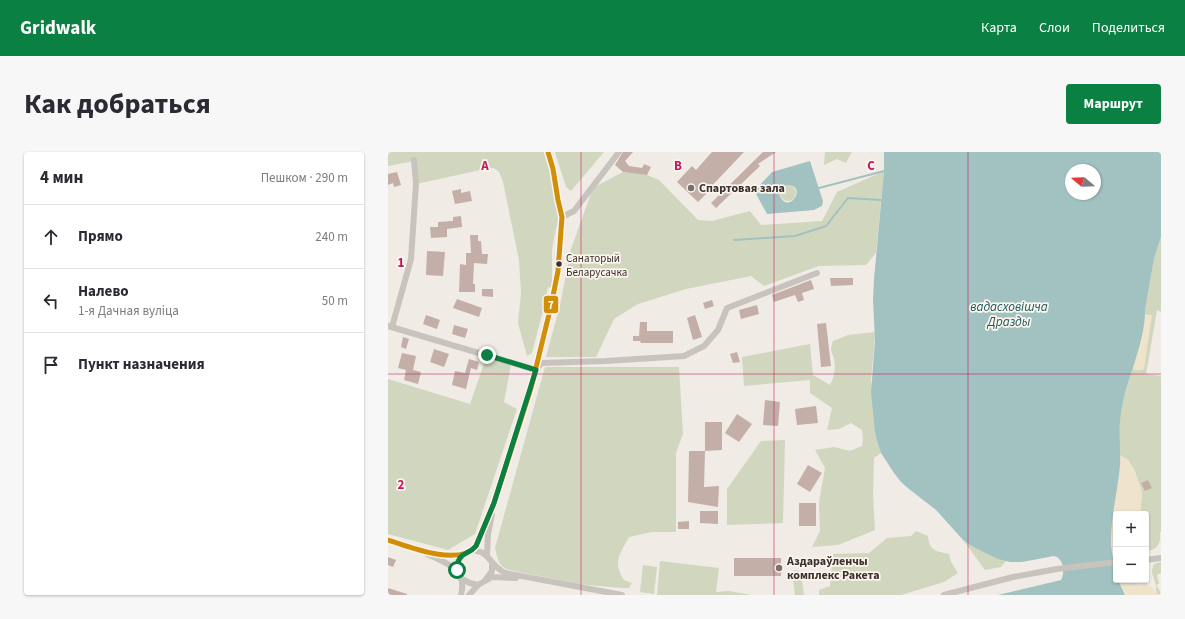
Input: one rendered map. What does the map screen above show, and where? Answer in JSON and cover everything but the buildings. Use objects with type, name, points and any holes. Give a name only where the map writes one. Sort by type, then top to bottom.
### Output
[{"type":"street","points":[[422,551],[455,556],[472,550],[476,546],[494,503],[536,370],[558,271],[562,217],[553,169],[548,152]]},
{"type":"street","points":[[562,217],[574,211],[618,152]]},
{"type":"street","points":[[414,160],[416,184],[411,259],[390,327],[536,370]]},
{"type":"street","points":[[536,370],[542,363],[684,356],[704,346],[718,330],[726,308],[817,273]]},
{"type":"street","points":[[487,555],[488,534],[494,503]]},
{"type":"street","points":[[388,540],[422,551],[457,570],[463,584],[461,595]]},
{"type":"street","points":[[472,550],[487,555],[492,563],[505,573],[622,595]]},
{"type":"street","points":[[457,570],[458,561],[460,556],[463,554]]},
{"type":"street","points":[[1149,560],[1161,558]]},
{"type":"street","points":[[944,595],[1013,577],[1057,569],[1113,562]]},
{"type":"street","points":[[485,581],[490,576],[492,571],[492,563]]},
{"type":"street","points":[[469,595],[478,584],[492,578],[541,580]]},
{"type":"street","points":[[462,579],[470,583],[478,584]]},
{"type":"green space","points":[[388,152],[548,152],[562,217],[556,228],[552,250],[552,288],[548,287],[532,353],[527,356],[518,323],[521,293],[519,260],[503,182],[499,172],[493,168],[490,168],[416,184],[414,161],[388,166]]},
{"type":"green space","points":[[555,152],[604,152],[571,191],[566,187]]},
{"type":"green space","points":[[825,152],[852,152],[846,163],[837,159],[824,165]]},
{"type":"green space","points":[[884,171],[876,253],[866,265],[819,266],[764,286],[751,276],[686,289],[638,304],[614,319],[596,357],[546,357],[560,305],[571,249],[593,188],[623,172],[647,175],[659,180],[698,220],[712,221],[750,211],[761,225],[822,221],[837,192]]},
{"type":"green space","points":[[785,185],[791,185],[796,190],[794,199],[791,201],[785,201],[780,196],[780,190]]},
{"type":"green space","points":[[1161,237],[1161,312],[1157,310],[1146,374],[1161,376],[1161,532],[1158,545],[1149,550],[1149,511],[1140,511],[1142,493],[1134,469],[1128,460],[1120,455],[1119,433],[1124,398],[1142,336],[1154,259]]},
{"type":"green space","points":[[875,332],[871,380],[878,444],[881,453],[874,458],[873,495],[875,530],[838,545],[812,547],[820,531],[819,502],[825,468],[815,450],[834,447],[850,451],[862,446],[862,430],[851,423],[839,429],[827,430],[832,408],[810,393],[810,380],[744,386],[742,357],[810,344],[813,375],[830,385],[835,369],[835,362],[831,349],[833,341],[848,335]]},
{"type":"green space","points":[[487,355],[511,364],[504,402],[517,409],[475,534],[448,550],[388,534],[388,379],[470,404]]},
{"type":"green space","points":[[545,367],[679,367],[683,434],[676,453],[676,532],[652,532],[629,537],[620,553],[618,568],[624,580],[632,583],[629,588],[578,584],[510,570],[503,567],[498,559],[495,548]]},
{"type":"green space","points":[[785,440],[783,523],[727,525],[727,489],[761,441]]},
{"type":"green space","points":[[916,531],[928,536],[930,545],[934,550],[949,554],[951,562],[958,573],[944,582],[901,595],[819,595],[819,590],[830,586],[833,554],[869,553],[887,538],[911,536]]},
{"type":"green space","points":[[964,541],[975,548],[1006,561],[1001,567],[985,570]]},
{"type":"green space","points":[[660,561],[719,568],[716,592],[729,591],[751,595],[657,595]]},
{"type":"green space","points":[[1161,562],[1161,573],[1157,575],[1159,584],[1156,585],[1161,595],[1158,595],[1152,570],[1154,564]]},
{"type":"green space","points":[[643,565],[657,567],[654,594],[640,592]]},
{"type":"green space","points":[[795,570],[799,571],[804,595],[795,595],[792,572]]},
{"type":"sand","points":[[1145,314],[1152,315],[1144,369],[1133,370],[1140,344]]},
{"type":"sand","points":[[1120,455],[1128,460],[1134,469],[1141,488],[1140,511],[1114,511]]},
{"type":"sand","points":[[1113,520],[1113,541],[1111,542]]},
{"type":"sand","points":[[1119,583],[1134,583],[1141,586],[1146,583],[1156,591],[1158,595],[1125,595]]},
{"type":"water","name":"вадасховішча Дразды","points":[[884,152],[1161,152],[1161,237],[1154,259],[1142,336],[1123,400],[1120,419],[1120,465],[1113,511],[1111,541],[1113,557],[1113,583],[1119,583],[1125,595],[998,595],[1061,580],[1063,570],[1061,562],[1054,556],[1022,562],[1010,562],[998,559],[975,548],[964,541],[936,510],[901,482],[881,453],[875,432],[871,392],[875,341],[873,299],[884,171]]},
{"type":"water","points":[[810,161],[823,201],[822,206],[814,210],[767,214],[755,192],[772,172]],"holes":[[[787,185],[793,186],[797,193],[792,200],[785,202],[779,194],[780,190]]]},
{"type":"waterway","points":[[819,188],[884,171]]},
{"type":"waterway","points":[[734,240],[795,236],[826,226],[848,198],[881,200]]},
{"type":"transit line","name":"7","points":[[388,540],[434,554],[458,555],[468,552],[476,546],[494,503],[531,388],[558,271],[562,217],[553,169],[548,152]]},
{"type":"place","name":"Спартовая зала","points":[[691,188]]},
{"type":"place","name":"Санаторый Беларусачка","points":[[559,264]]},
{"type":"place","name":"Аздараўленчы комплекс Ракета","points":[[779,568]]},
{"type":"route","points":[[457,570],[460,556],[472,550],[476,546],[494,503],[536,370],[487,355]]}]
